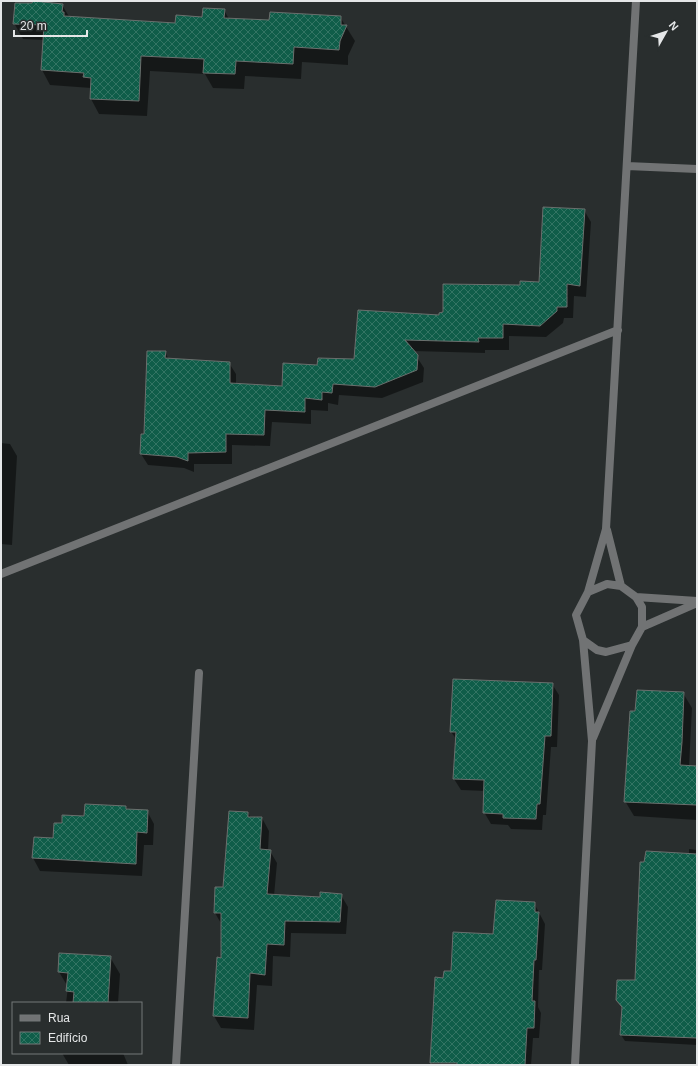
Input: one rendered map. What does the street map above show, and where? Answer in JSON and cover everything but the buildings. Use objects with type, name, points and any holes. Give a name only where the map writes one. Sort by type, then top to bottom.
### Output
[{"type":"street","points":[[574,1065],[592,741],[583,640],[576,615],[588,592],[606,529],[636,1]]},
{"type":"street","points":[[627,166],[697,169]]},
{"type":"street","points":[[1,574],[618,330]]},
{"type":"street","points":[[606,529],[621,586]]},
{"type":"street","points":[[588,592],[607,584],[621,586],[636,597],[642,607],[642,628],[632,645],[592,741]]},
{"type":"street","points":[[636,597],[697,602]]},
{"type":"street","points":[[642,628],[697,602]]},
{"type":"street","points":[[583,640],[597,650],[606,652],[632,645]]},
{"type":"street","points":[[176,1065],[199,673]]}]
